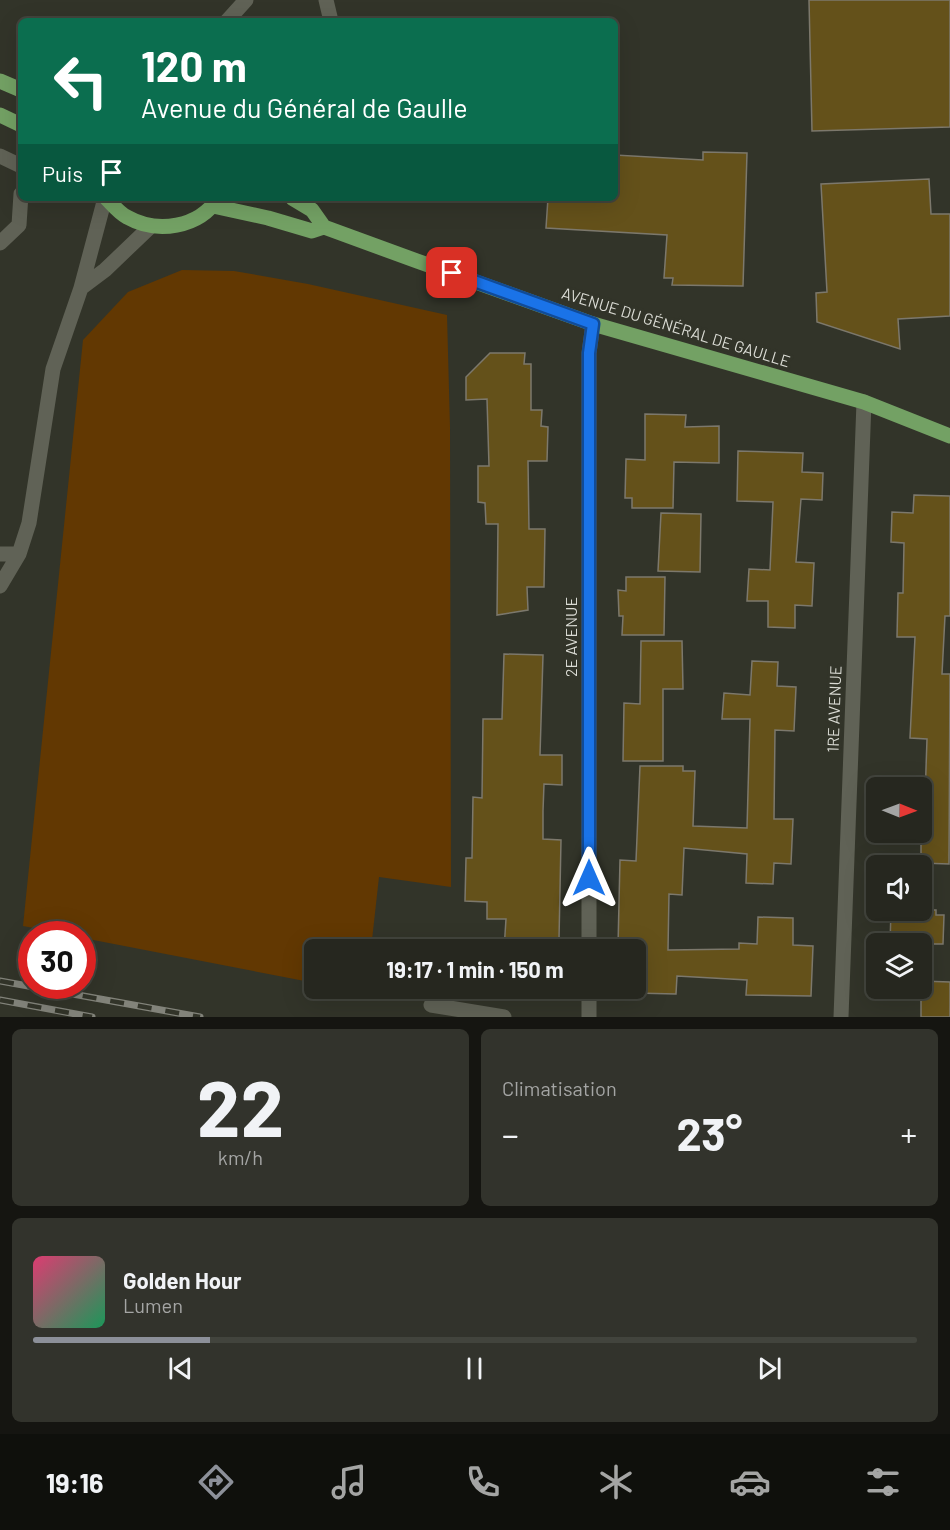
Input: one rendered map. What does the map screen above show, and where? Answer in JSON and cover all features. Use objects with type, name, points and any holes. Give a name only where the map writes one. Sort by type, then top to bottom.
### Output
[{"type":"main road","points":[[0,81],[18,89]]},
{"type":"main road","points":[[0,115],[18,124]]},
{"type":"main road","points":[[109,201],[125,217],[151,226],[173,226],[195,219],[215,202]]},
{"type":"main road","name":"AVENUE DU GÉNÉRAL DE GAULLE","points":[[215,202],[312,231],[324,227],[593,324],[864,402],[950,436]]},
{"type":"main road","points":[[313,204],[324,227]]},
{"type":"street","points":[[230,18],[246,0]]},
{"type":"street","points":[[326,0],[330,18]]},
{"type":"street","points":[[0,156],[18,165]]},
{"type":"street","points":[[0,243],[19,225],[21,201]]},
{"type":"street","points":[[0,586],[19,554],[29,523],[53,369],[81,288],[105,201]]},
{"type":"street","points":[[81,288],[105,270],[151,226]]},
{"type":"street","name":"2E AVENUE","points":[[589,939],[589,353],[593,324]]},
{"type":"street","name":"1RE AVENUE","points":[[840,1017],[864,402]]},
{"type":"street","points":[[0,554],[19,554]]},
{"type":"street","points":[[589,999],[589,1017]]},
{"type":"street","points":[[431,1005],[504,1017]]},
{"type":"shaded area","points":[[182,270],[234,271],[308,284],[447,315],[450,427],[451,887],[379,877],[372,939],[304,939],[304,981],[96,941],[96,921],[24,921],[83,340],[128,292]]},
{"type":"building","points":[[809,0],[950,0],[950,127],[812,131]]},
{"type":"building","points":[[703,152],[747,153],[743,286],[672,285],[673,278],[664,278],[667,235],[546,228],[548,201],[618,201],[618,155],[703,160]]},
{"type":"building","points":[[929,179],[931,214],[950,214],[950,316],[898,319],[900,349],[817,322],[816,293],[827,292],[821,184]]},
{"type":"building","points":[[490,353],[525,353],[524,364],[531,364],[531,410],[542,410],[541,426],[548,427],[547,461],[528,461],[529,529],[545,529],[544,587],[527,587],[528,610],[497,615],[498,524],[486,524],[485,503],[478,502],[478,466],[489,466],[487,399],[466,400],[466,377]]},
{"type":"building","points":[[645,414],[686,415],[685,427],[719,426],[719,463],[674,462],[673,508],[632,508],[632,498],[625,498],[626,459],[645,460]]},
{"type":"building","points":[[738,451],[803,453],[802,472],[823,473],[822,500],[801,499],[796,562],[814,563],[812,606],[795,605],[795,628],[768,627],[768,601],[747,601],[749,569],[770,570],[773,502],[737,501]]},
{"type":"building","points":[[914,495],[950,496],[950,616],[945,616],[942,674],[950,674],[949,864],[932,863],[932,855],[921,855],[921,843],[932,843],[932,777],[926,777],[927,739],[910,738],[915,637],[897,637],[898,593],[903,593],[904,543],[891,542],[892,512],[913,513]]},
{"type":"building","points":[[661,513],[701,514],[700,572],[658,571]]},
{"type":"building","points":[[626,577],[665,577],[664,635],[622,635],[623,616],[619,616],[618,590],[626,591]]},
{"type":"building","points":[[641,641],[682,641],[683,689],[663,689],[663,761],[623,761],[624,703],[640,704]]},
{"type":"building","points":[[504,654],[543,655],[540,755],[562,755],[562,785],[544,784],[543,811],[543,839],[561,840],[559,939],[505,939],[506,919],[487,919],[487,902],[465,901],[466,858],[472,858],[473,797],[482,798],[483,719],[502,719]]},
{"type":"building","points":[[752,661],[778,662],[777,686],[796,687],[794,731],[775,730],[774,819],[793,819],[791,864],[774,863],[773,884],[746,883],[747,854],[684,848],[682,895],[669,894],[668,950],[739,949],[739,943],[757,944],[758,917],[793,918],[793,945],[813,946],[811,996],[746,995],[747,980],[677,976],[676,994],[646,993],[646,939],[618,939],[620,860],[636,861],[640,766],[683,766],[683,771],[695,771],[693,826],[747,828],[750,719],[722,719],[724,693],[750,695]]},
{"type":"building","points":[[932,910],[936,910],[936,915],[944,915],[943,944],[932,944],[932,933],[890,933],[891,921],[932,921]]},
{"type":"building","points":[[932,981],[950,982],[950,1017],[921,1017],[921,999],[932,999]]},
{"type":"railway","points":[[0,981],[200,1017]]},
{"type":"railway","points":[[0,1000],[92,1017]]},
{"type":"route","points":[[452,273],[593,324],[589,353],[589,878]]}]
